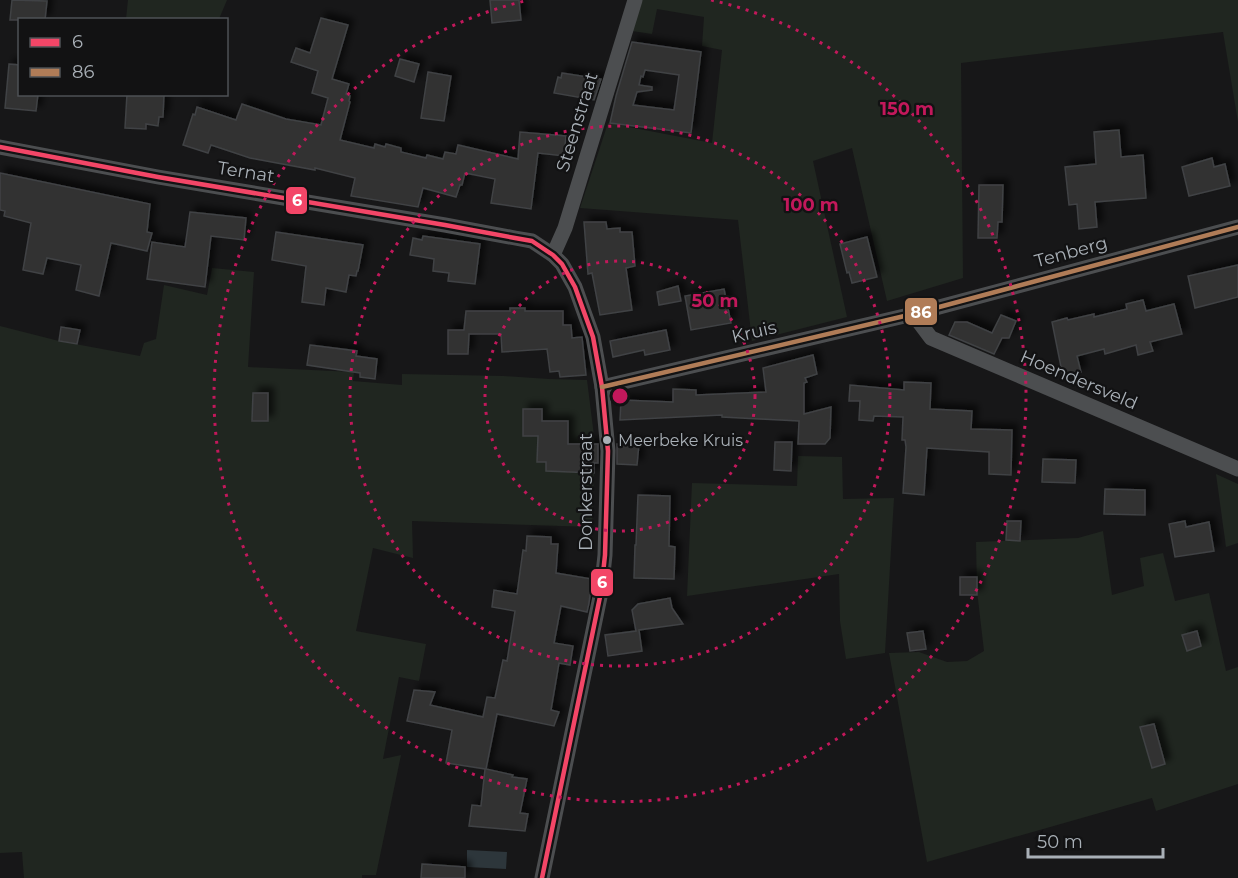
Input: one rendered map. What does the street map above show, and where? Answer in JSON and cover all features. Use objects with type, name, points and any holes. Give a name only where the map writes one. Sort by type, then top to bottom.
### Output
[{"type":"street","name":"Steenstraat","points":[[554,255],[565,228],[634,0]]},
{"type":"street","name":"Ternat","points":[[0,147],[158,177],[532,241],[554,255]]},
{"type":"street","name":"Tenberg","points":[[914,314],[1238,227]]},
{"type":"street","name":"Donkerstraat","points":[[542,878],[601,592],[605,555],[608,451],[602,387],[593,337],[575,286],[554,255]]},
{"type":"street","name":"Kruis","points":[[602,387],[914,314]]},
{"type":"street","name":"Hoendersveld","points":[[914,314],[932,338],[1238,469]]},
{"type":"shaded area","points":[[128,0],[227,0],[219,18],[126,18]]},
{"type":"shaded area","points":[[642,0],[1238,0],[1238,122],[1223,32],[961,63],[963,278],[887,301],[852,148],[813,161],[847,317],[752,341],[738,220],[580,208],[608,123],[712,143],[722,50],[702,46],[704,17],[657,9],[652,34],[632,31]]},
{"type":"shaded area","points":[[212,268],[254,272],[248,367],[354,372],[353,381],[402,385],[402,374],[587,380],[595,444],[592,527],[412,521],[413,558],[373,548],[356,631],[426,644],[419,681],[399,677],[383,759],[401,755],[376,875],[362,875],[362,878],[24,878],[22,852],[0,853],[0,326],[59,341],[140,356],[144,343],[156,339],[164,285],[207,295]]},
{"type":"shaded area","points":[[798,456],[842,457],[843,499],[894,498],[885,653],[846,659],[840,621],[839,574],[687,596],[692,483],[797,486]]},
{"type":"shaded area","points":[[1216,474],[1238,484],[1238,543],[1226,547]]},
{"type":"shaded area","points":[[1103,531],[1112,595],[1144,586],[1140,558],[1163,553],[1175,601],[1209,593],[1226,671],[1238,667],[1238,784],[1156,811],[1152,798],[927,862],[889,653],[919,652],[947,662],[967,661],[984,651],[977,591],[976,542],[1078,538]]},
{"type":"shaded area","points":[[467,850],[507,852],[506,869],[467,867]]},
{"type":"building","points":[[12,0],[47,1],[45,18],[10,20]]},
{"type":"building","points":[[490,0],[519,0],[521,20],[492,23]]},
{"type":"building","points":[[321,18],[348,25],[332,79],[349,84],[346,94],[350,96],[350,102],[340,140],[374,148],[375,144],[385,147],[386,144],[401,148],[401,152],[426,158],[427,155],[443,159],[445,152],[456,154],[458,145],[518,159],[520,132],[566,136],[564,156],[538,153],[531,209],[491,203],[495,179],[465,173],[456,197],[423,188],[418,207],[351,196],[355,178],[315,168],[315,170],[250,158],[211,145],[208,153],[183,145],[197,107],[236,120],[242,104],[286,119],[321,125],[328,98],[312,93],[318,71],[291,62],[296,48],[310,53]]},
{"type":"building","points":[[632,42],[701,52],[691,133],[610,123]],"holes":[[[645,70],[679,75],[674,110],[633,105],[637,92],[652,90],[652,87],[639,85]]]},
{"type":"building","points":[[400,59],[419,64],[414,82],[395,76]]},
{"type":"building","points":[[9,64],[18,65],[18,96],[38,96],[36,111],[5,108]]},
{"type":"building","points":[[428,72],[451,76],[444,121],[421,118]]},
{"type":"building","points":[[562,73],[601,79],[594,100],[554,93],[558,77],[561,78]]},
{"type":"building","points":[[127,96],[164,96],[163,117],[159,117],[158,126],[146,124],[146,129],[125,128]]},
{"type":"building","points":[[1119,130],[1121,157],[1143,155],[1146,198],[1095,202],[1097,227],[1079,229],[1077,204],[1069,205],[1065,167],[1096,164],[1094,132]]},
{"type":"building","points":[[1212,158],[1214,167],[1225,164],[1230,186],[1189,196],[1182,167]]},
{"type":"building","points":[[0,173],[150,204],[147,232],[152,233],[147,251],[111,243],[99,296],[76,290],[81,265],[47,258],[43,274],[23,270],[31,223],[4,216],[5,211],[0,210]]},
{"type":"building","points":[[979,185],[1003,185],[1002,222],[998,222],[997,238],[978,238]]},
{"type":"building","points":[[190,212],[246,218],[244,240],[211,236],[205,287],[147,279],[152,242],[185,247]]},
{"type":"building","points":[[584,222],[606,222],[607,229],[620,228],[620,232],[632,232],[635,266],[626,268],[632,310],[600,315],[592,273],[588,274]]},
{"type":"building","points":[[276,232],[363,245],[358,271],[356,276],[349,275],[346,292],[326,288],[324,305],[302,302],[306,266],[272,260]]},
{"type":"building","points":[[423,236],[480,244],[475,284],[448,281],[449,273],[433,271],[434,259],[410,255],[413,238],[422,240]]},
{"type":"building","points":[[867,237],[877,277],[852,283],[849,272],[847,273],[840,244]]},
{"type":"building","points":[[1238,265],[1238,297],[1195,308],[1188,276]]},
{"type":"building","points":[[678,286],[681,301],[659,305],[657,292]]},
{"type":"building","points":[[724,289],[731,323],[691,330],[685,296]]},
{"type":"building","points":[[1143,300],[1146,311],[1174,304],[1182,334],[1150,342],[1153,351],[1138,355],[1136,345],[1105,354],[1104,349],[1077,356],[1081,372],[1063,377],[1052,322],[1094,314],[1094,317],[1127,309],[1126,304]]},
{"type":"building","points":[[510,308],[525,308],[525,311],[563,311],[563,325],[571,325],[572,338],[582,337],[586,375],[560,377],[559,371],[550,372],[547,349],[502,352],[501,334],[469,334],[468,354],[448,354],[448,330],[464,330],[466,311],[510,311]]},
{"type":"building","points":[[1001,315],[1016,321],[1009,338],[1002,338],[994,354],[949,335],[955,322],[967,322],[992,333]]},
{"type":"building","points":[[61,327],[80,330],[77,344],[59,341]]},
{"type":"building","points":[[666,330],[670,350],[645,355],[644,350],[613,357],[610,341]]},
{"type":"building","points":[[310,345],[357,351],[356,356],[377,359],[375,379],[360,377],[360,373],[307,365]]},
{"type":"building","points":[[813,355],[817,374],[805,378],[807,382],[804,383],[804,414],[831,407],[830,438],[825,444],[798,444],[799,421],[722,417],[722,415],[620,420],[621,400],[673,402],[673,389],[696,390],[696,395],[766,392],[763,368]]},
{"type":"building","points":[[904,382],[931,383],[930,409],[972,411],[971,429],[1012,430],[1011,475],[989,474],[989,452],[927,448],[924,495],[903,493],[906,447],[905,440],[902,440],[903,417],[874,416],[873,421],[859,420],[860,401],[849,401],[850,385],[904,390]]},
{"type":"building","points":[[253,393],[268,393],[268,421],[252,421]]},
{"type":"building","points":[[523,409],[542,409],[542,421],[568,421],[568,444],[598,444],[598,463],[594,463],[594,473],[546,471],[546,462],[537,462],[538,436],[523,436]]},
{"type":"building","points":[[775,442],[792,442],[791,471],[774,470]]},
{"type":"building","points":[[617,444],[639,444],[637,465],[617,464]]},
{"type":"building","points":[[1043,459],[1076,460],[1075,483],[1042,482]]},
{"type":"building","points":[[1105,489],[1145,490],[1145,515],[1104,514]]},
{"type":"building","points":[[638,495],[670,496],[669,546],[675,547],[674,579],[634,578]]},
{"type":"building","points":[[1007,521],[1021,521],[1020,541],[1006,540]]},
{"type":"building","points":[[1185,521],[1186,527],[1209,522],[1214,551],[1175,557],[1169,524]]},
{"type":"building","points":[[527,536],[551,537],[551,544],[558,544],[556,573],[592,579],[589,603],[587,612],[561,606],[554,643],[573,646],[570,665],[559,663],[551,710],[559,712],[554,726],[497,714],[486,769],[527,779],[520,813],[528,814],[525,831],[469,826],[472,805],[481,806],[485,769],[446,763],[452,730],[407,721],[414,690],[435,692],[430,705],[483,717],[487,697],[495,698],[503,660],[507,661],[515,611],[492,607],[494,590],[517,594]]},
{"type":"building","points":[[960,577],[977,577],[977,595],[960,595]]},
{"type":"building","points":[[670,598],[672,608],[683,624],[639,630],[642,651],[608,656],[605,635],[636,631],[632,610],[638,604]]},
{"type":"building","points":[[923,631],[926,649],[910,651],[907,633]]},
{"type":"building","points":[[1197,631],[1201,646],[1187,651],[1182,635]]},
{"type":"building","points":[[1154,724],[1165,764],[1152,768],[1140,727]]},
{"type":"building","points":[[422,864],[465,867],[465,878],[421,878]]},
{"type":"transit line","name":"6","points":[[0,147],[158,177],[532,241],[562,264],[575,287],[593,337],[602,387],[608,451],[605,555],[601,592],[542,878]]},
{"type":"transit line","name":"86","points":[[602,387],[913,314],[1238,227]]},
{"type":"place","name":"Meerbeke Kruis","points":[[607,440]]}]
